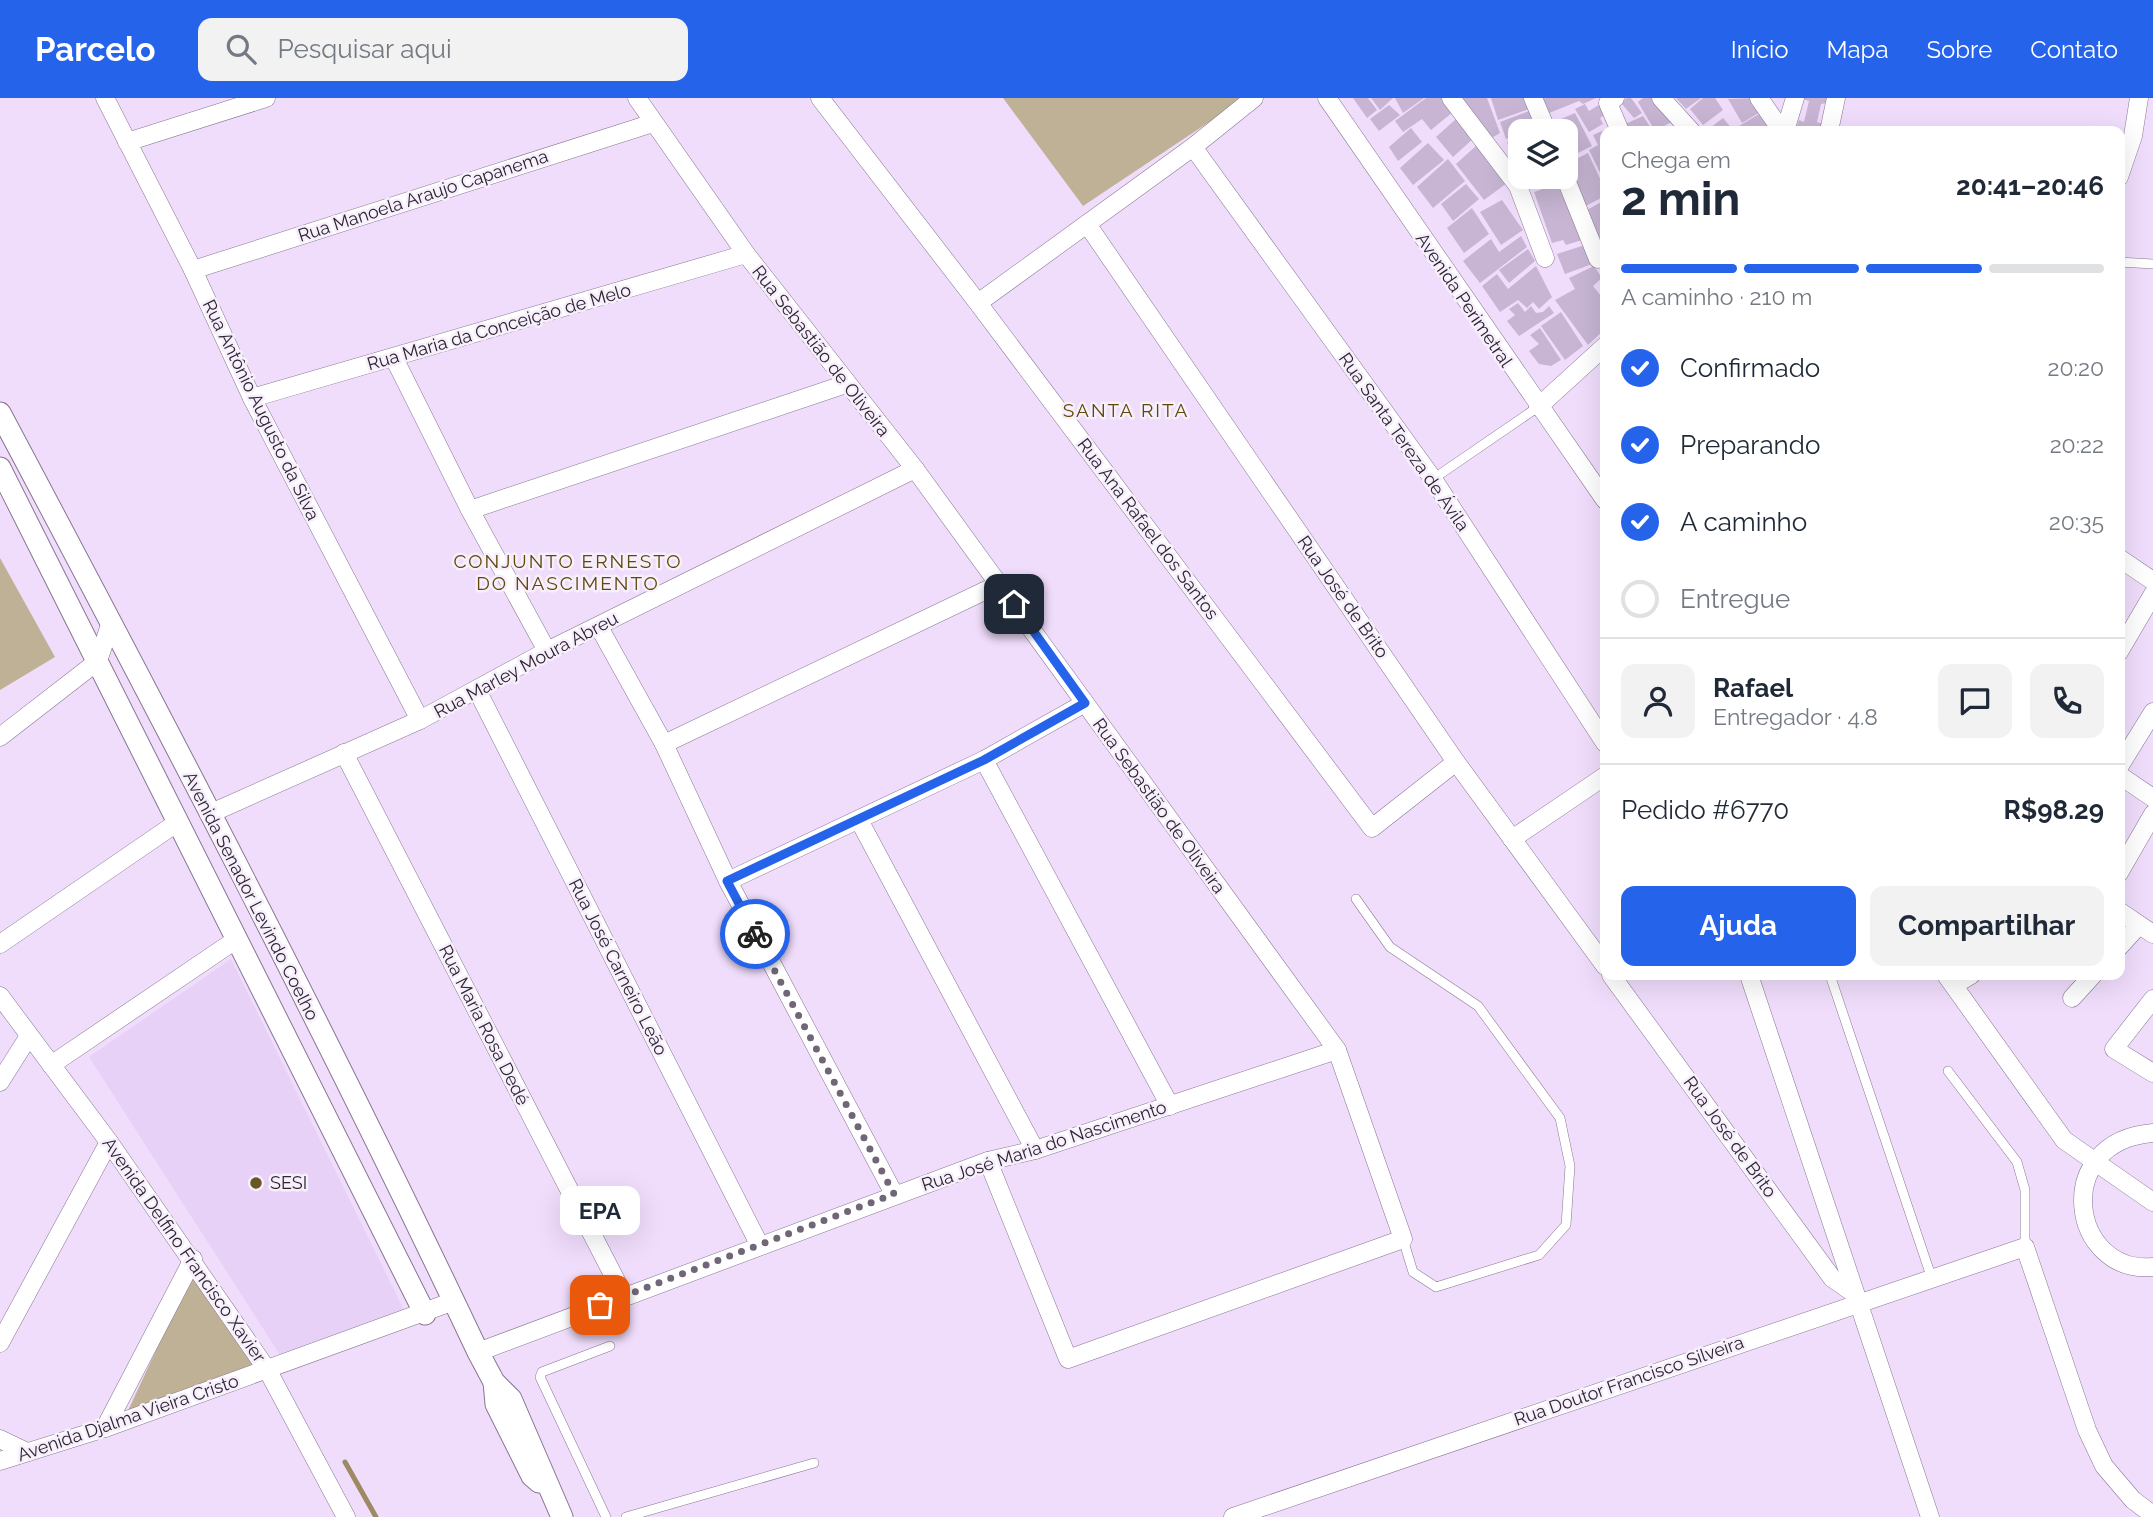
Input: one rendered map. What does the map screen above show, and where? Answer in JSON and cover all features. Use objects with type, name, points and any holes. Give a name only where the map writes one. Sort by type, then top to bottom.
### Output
[{"type":"street","name":"Rua Antônio Augusto da Silva","points":[[105,98],[193,270],[252,398],[420,720]]},
{"type":"street","points":[[127,142],[266,98]]},
{"type":"street","name":"Rua Sebastião de Oliveira","points":[[637,98],[746,254],[915,469],[1337,1050],[1403,1239]]},
{"type":"street","name":"Rua Ana Rafael dos Santos","points":[[820,98],[978,303],[1372,828],[1457,762]]},
{"type":"street","points":[[978,303],[1193,147],[1254,98]]},
{"type":"street","name":"Avenida Perimetral","points":[[1327,98],[1600,493]]},
{"type":"street","points":[[1451,98],[1518,186],[1545,258]]},
{"type":"street","points":[[1533,98],[1542,119]]},
{"type":"street","points":[[1615,98],[1608,103],[1618,126]]},
{"type":"street","points":[[1661,98],[1686,126]]},
{"type":"street","points":[[1759,98],[1780,126]]},
{"type":"street","points":[[1786,126],[1795,98]]},
{"type":"street","points":[[1830,126],[1836,98]]},
{"type":"street","points":[[2125,159],[2133,136],[2138,98]]},
{"type":"street","name":"Rua Manoela Araujo Capanema","points":[[193,270],[653,123]]},
{"type":"street","name":"Rua Santa Tereza de Ávila","points":[[1193,147],[1433,478],[1600,735]]},
{"type":"street","points":[[1570,189],[1598,259],[1600,258]]},
{"type":"street","name":"Rua José de Brito","points":[[1087,224],[1457,762],[1600,959]]},
{"type":"street","name":"Rua Maria da Conceição de Melo","points":[[252,398],[746,254]]},
{"type":"street","points":[[1538,407],[1600,351]]},
{"type":"street","points":[[394,358],[470,510],[547,651]]},
{"type":"street","points":[[470,510],[846,384]]},
{"type":"street","name":"Avenida Senador Levindo Coelho","points":[[0,413],[111,622],[387,1163],[478,1352],[494,1382],[511,1399],[545,1471],[562,1517]]},
{"type":"street","name":"Avenida Senador Levindo Coelho","points":[[0,468],[425,1314]]},
{"type":"street","name":"Rua Marley Moura Abreu","points":[[209,814],[420,720],[547,651],[915,469]]},
{"type":"street","points":[[2125,562],[2153,581]]},
{"type":"street","points":[[664,744],[999,584]]},
{"type":"street","points":[[2125,642],[2153,594]]},
{"type":"street","points":[[0,737],[98,662],[111,622]]},
{"type":"street","points":[[598,627],[664,744],[727,881],[894,1194]]},
{"type":"street","name":"Rua José Carneiro Leão","points":[[477,690],[759,1244]]},
{"type":"street","points":[[727,881],[984,760],[1085,703]]},
{"type":"street","points":[[2125,756],[2153,712]]},
{"type":"street","name":"Rua Maria Rosa Dedé","points":[[344,754],[624,1296]]},
{"type":"street","points":[[984,760],[1170,1105]]},
{"type":"street","points":[[1512,839],[1600,779]]},
{"type":"street","points":[[2125,779],[2153,798]]},
{"type":"street","points":[[2125,863],[2153,814]]},
{"type":"street","points":[[859,820],[1035,1150]]},
{"type":"street","points":[[0,944],[178,822]]},
{"type":"street","points":[[2125,915],[2146,930],[2125,943]]},
{"type":"street","points":[[51,1065],[237,939]]},
{"type":"street","name":"Rua José de Brito","points":[[1615,980],[1832,1278],[1856,1298]]},
{"type":"street","points":[[1751,980],[1930,1517]]},
{"type":"street","points":[[1950,980],[2064,1140],[2093,1163],[2153,1202]]},
{"type":"street","points":[[2071,998],[2088,980]]},
{"type":"street","name":"Avenida Delfino Francisco Xavier","points":[[0,996],[193,1259],[268,1371],[345,1517]]},
{"type":"street","points":[[2153,999],[2114,1049],[2153,1073]]},
{"type":"street","points":[[0,1082],[29,1036]]},
{"type":"street","name":"Rua José Maria do Nascimento","points":[[478,1352],[988,1160],[1035,1150],[1337,1050]]},
{"type":"street","points":[[2153,1133],[2133,1135],[2110,1145],[2093,1163],[2082,1194],[2084,1216],[2092,1235],[2106,1252],[2124,1263],[2153,1267]]},
{"type":"street","points":[[0,1343],[109,1142]]},
{"type":"street","points":[[988,1160],[1068,1359],[1403,1239]]},
{"type":"street","points":[[2025,1247],[2087,1430],[2104,1466],[2133,1500],[2153,1515]]},
{"type":"street","name":"Rua Doutor Francisco Silveira","points":[[1233,1517],[1856,1298],[1932,1279],[2025,1247]]},
{"type":"street","points":[[106,1428],[193,1259]]},
{"type":"street","name":"Avenida Djalma Vieira Cristo","points":[[0,1461],[106,1428],[268,1371],[454,1301]]},
{"type":"street","points":[[0,1439],[26,1452]]},
{"type":"lane","points":[[2125,262],[2153,264]]},
{"type":"lane","points":[[1433,478],[1538,407]]},
{"type":"lane","points":[[1356,899],[1390,947],[1478,1006],[1560,1118],[1570,1167],[1566,1225],[1539,1255],[1436,1287],[1413,1272],[1403,1239]]},
{"type":"lane","points":[[1832,980],[1932,1279]]},
{"type":"lane","points":[[1948,1071],[2017,1162],[2025,1189],[2025,1247]]},
{"type":"lane","points":[[606,1517],[540,1377],[542,1372],[610,1346]]},
{"type":"lane","points":[[626,1517],[814,1463]]},
{"type":"shaded area","points":[[1003,98],[1245,98],[1083,206]]},
{"type":"shaded area","points":[[0,558],[55,657],[0,690]]},
{"type":"shaded area","name":"SESI","points":[[231,959],[404,1310],[280,1355],[89,1057]]},
{"type":"shaded area","points":[[194,1269],[258,1363],[126,1415]]},
{"type":"building","points":[[1353,98],[1368,98],[1377,110],[1367,118]]},
{"type":"building","points":[[1371,98],[1393,98],[1380,110]]},
{"type":"building","points":[[1395,98],[1424,98],[1403,113]]},
{"type":"building","points":[[1426,98],[1443,98],[1453,112],[1431,130],[1422,119],[1403,132],[1395,121]]},
{"type":"building","points":[[1459,98],[1487,98],[1500,133],[1490,139]]},
{"type":"building","points":[[1491,98],[1527,98],[1532,108],[1498,120]]},
{"type":"building","points":[[1542,98],[1596,98],[1583,104],[1579,101],[1549,113]]},
{"type":"building","points":[[1631,98],[1642,113],[1634,118],[1621,103]]},
{"type":"building","points":[[1643,98],[1657,98],[1675,120],[1664,126],[1652,126],[1638,102]]},
{"type":"building","points":[[1676,98],[1701,98],[1686,109]]},
{"type":"building","points":[[1703,98],[1715,98],[1723,110],[1703,125],[1690,109]]},
{"type":"building","points":[[1754,98],[1762,111],[1742,123],[1728,99]]},
{"type":"building","points":[[1800,98],[1827,98],[1827,103],[1821,104],[1817,122],[1822,126],[1797,126],[1799,120],[1804,122],[1809,101]]},
{"type":"building","points":[[1602,103],[1608,113],[1600,118],[1603,124],[1589,132],[1575,109],[1585,104],[1589,111]]},
{"type":"building","points":[[1389,105],[1400,115],[1379,131],[1370,119]]},
{"type":"building","points":[[1532,110],[1535,119],[1508,119]]},
{"type":"building","points":[[1764,111],[1773,126],[1739,126]]},
{"type":"building","points":[[1575,113],[1592,146],[1578,153],[1578,119],[1561,119]]},
{"type":"building","points":[[1643,116],[1650,126],[1624,126]]},
{"type":"building","points":[[1457,118],[1474,138],[1453,157],[1436,137]]},
{"type":"building","points":[[1723,118],[1730,126],[1713,126]]},
{"type":"building","points":[[1508,119],[1508,138],[1506,139],[1500,122]]},
{"type":"building","points":[[1411,128],[1422,142],[1398,161],[1389,147]]},
{"type":"building","points":[[1600,132],[1600,173],[1589,150],[1598,145],[1593,135]]},
{"type":"building","points":[[1428,143],[1444,160],[1413,185],[1400,168]]},
{"type":"building","points":[[1477,145],[1507,183],[1484,200],[1456,164]]},
{"type":"building","points":[[1588,153],[1600,178],[1600,199],[1584,207],[1576,189],[1578,158]]},
{"type":"building","points":[[1448,159],[1465,181],[1433,208],[1417,187]]},
{"type":"building","points":[[1466,184],[1479,199],[1453,221],[1441,204]]},
{"type":"building","points":[[1543,189],[1566,189],[1585,239],[1566,245],[1563,240],[1552,243],[1534,192]]},
{"type":"building","points":[[1502,200],[1523,230],[1501,245],[1480,212]]},
{"type":"building","points":[[1600,203],[1600,237],[1595,239],[1583,212]]},
{"type":"building","points":[[1472,208],[1489,234],[1464,253],[1447,228]]},
{"type":"building","points":[[1521,236],[1527,247],[1480,283],[1463,261],[1491,239],[1499,252]]},
{"type":"building","points":[[1588,244],[1595,263],[1565,274],[1557,254]]},
{"type":"building","points":[[1528,249],[1535,261],[1509,283],[1499,270]]},
{"type":"building","points":[[1536,266],[1552,297],[1539,309],[1533,302],[1527,308],[1518,300],[1500,312],[1482,286],[1497,274],[1508,289]]},
{"type":"building","points":[[1594,266],[1600,275],[1600,280],[1593,286],[1600,295],[1600,334],[1588,345],[1555,300],[1575,289],[1569,278]]},
{"type":"building","points":[[1518,303],[1525,312],[1531,306],[1536,313],[1543,312],[1549,306],[1554,313],[1519,336],[1507,321],[1515,315],[1509,309]]},
{"type":"building","points":[[1561,312],[1583,346],[1565,360],[1541,326]]},
{"type":"building","points":[[1540,328],[1561,360],[1551,366],[1539,364],[1529,351],[1539,344],[1530,335]]},
{"type":"waterway","points":[[345,1462],[376,1517]]},
{"type":"way so far","points":[[600,1305],[894,1194],[755,934]]},
{"type":"place","name":"SESI","points":[[256,1183]]},
{"type":"place","name":"EPA","points":[[600,1305]]},
{"type":"district","name":"SANTA RITA","points":[[1126,410]]},
{"type":"district","name":"CONJUNTO ERNESTO DO NASCIMENTO","points":[[568,572]]},
{"type":"route","points":[[755,934],[727,881],[984,760],[1085,703],[1014,604]]}]
